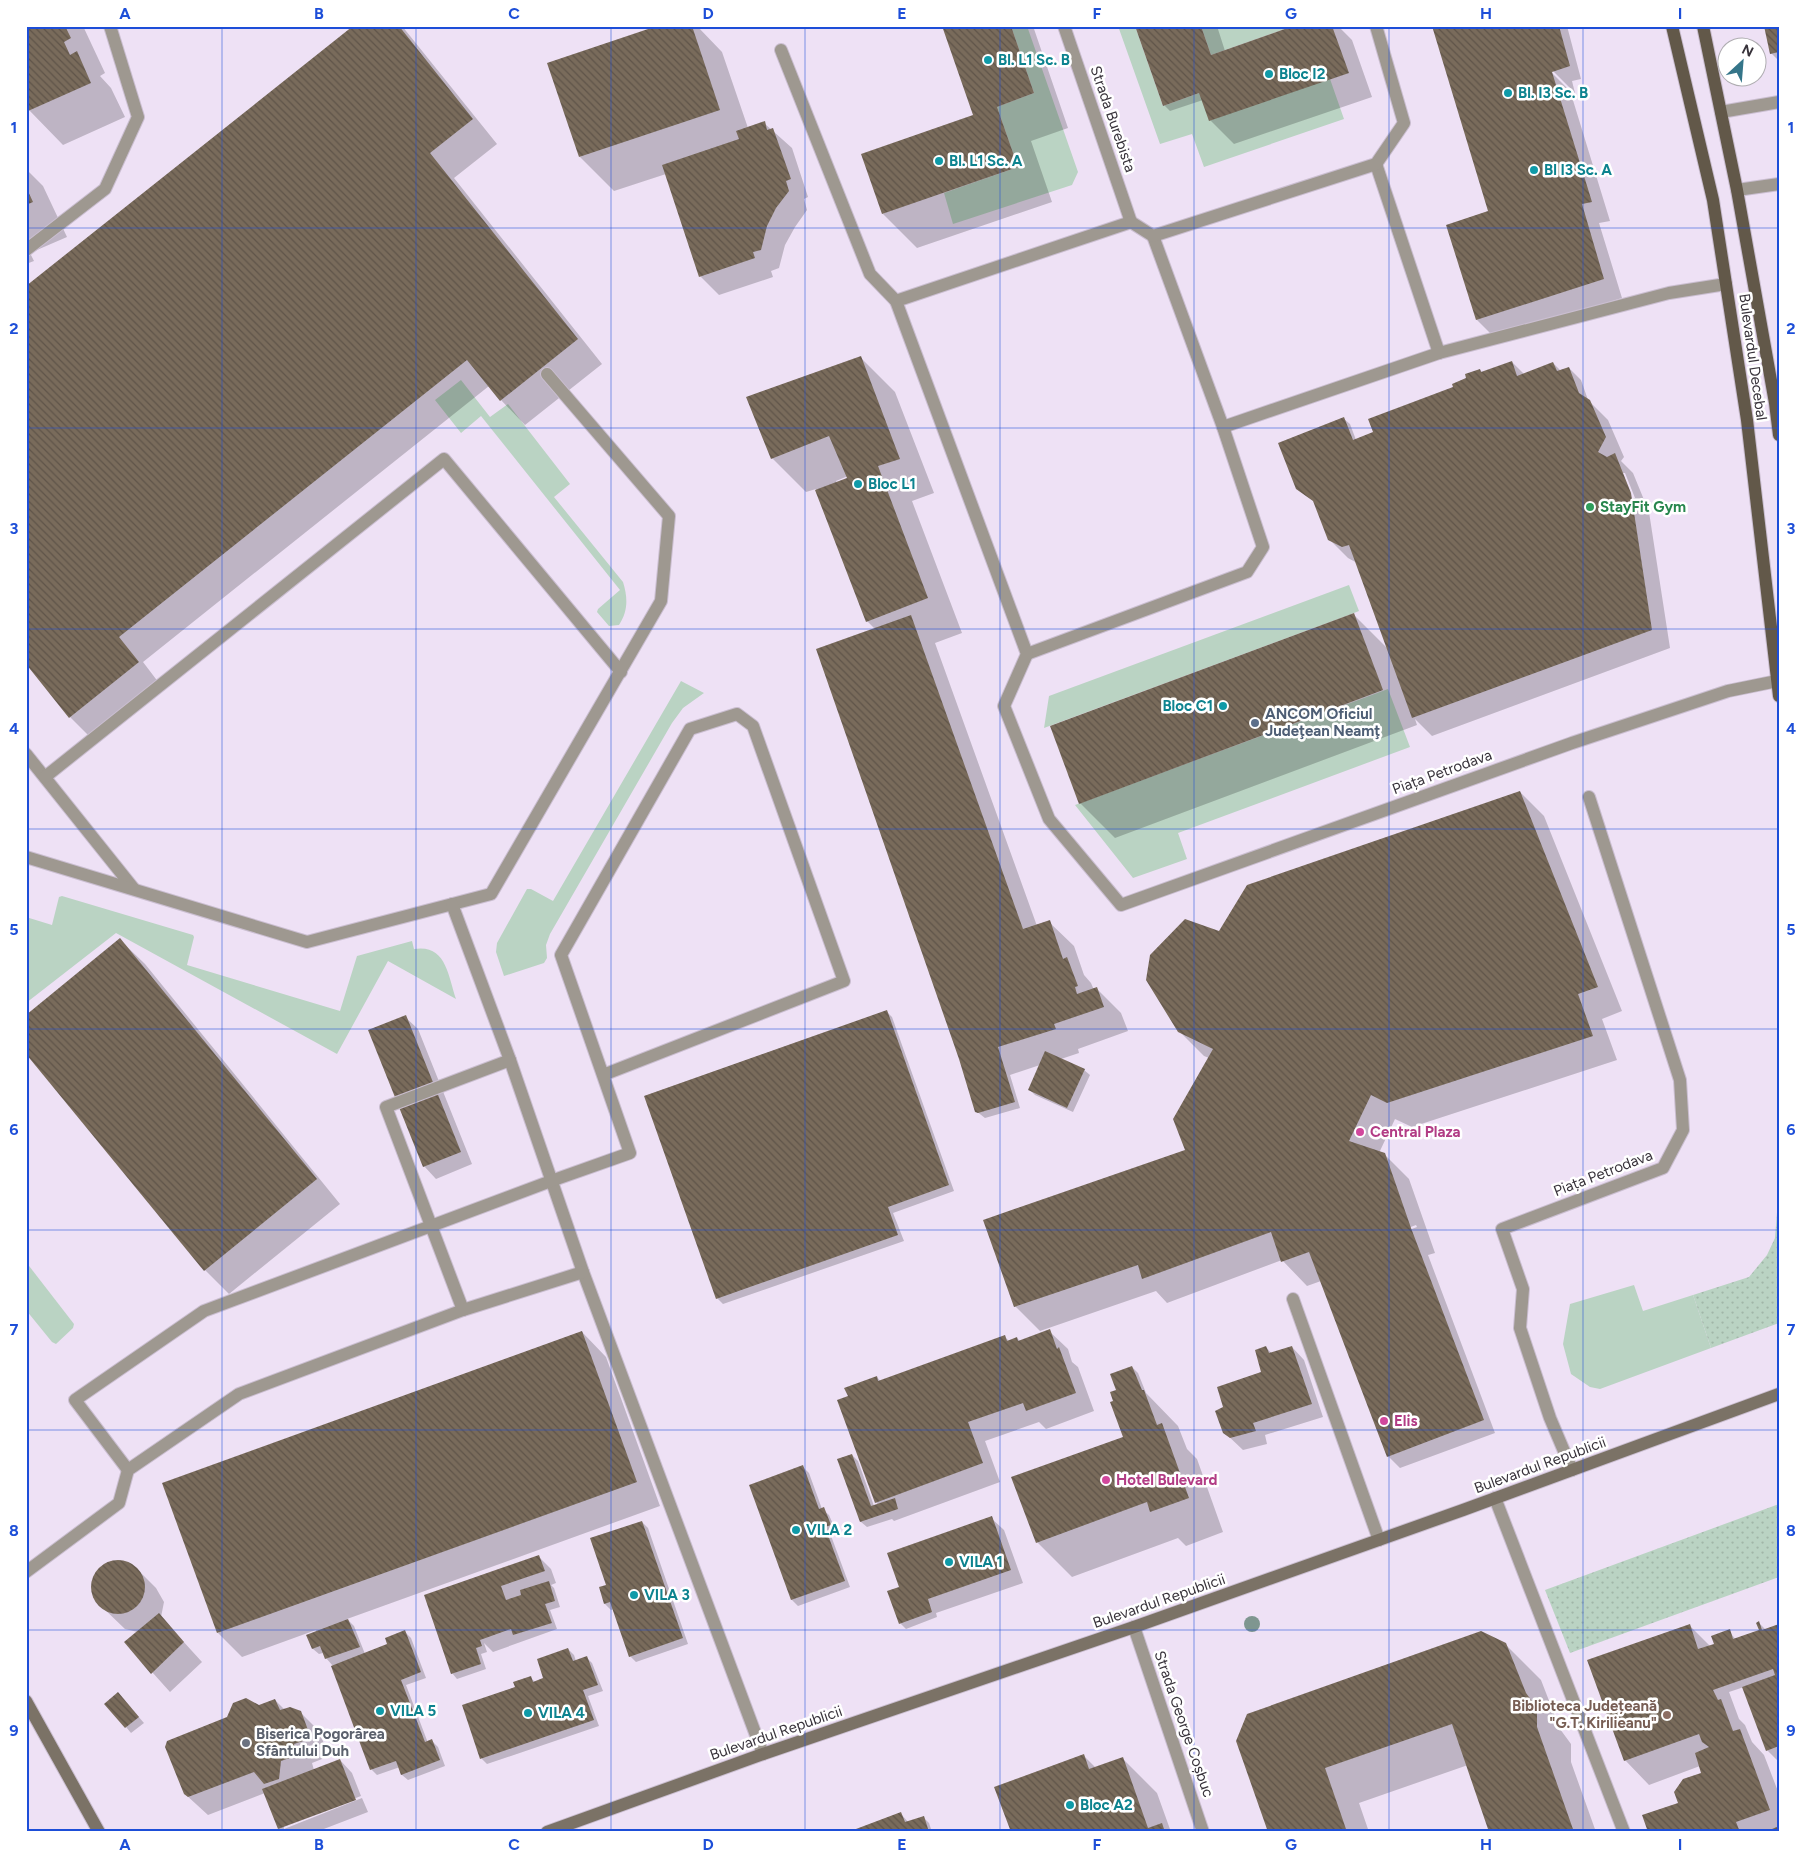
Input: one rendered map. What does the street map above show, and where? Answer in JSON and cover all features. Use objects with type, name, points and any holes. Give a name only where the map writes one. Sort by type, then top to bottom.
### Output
[{"type":"main road","name":"Bulevardul Decebal","points":[[1672,26],[1713,200],[1748,430],[1779,696]]},
{"type":"main road","name":"Bulevardul Decebal","points":[[1703,26],[1737,190],[1775,402],[1779,435]]},
{"type":"main road","name":"Bulevardul Republicii","points":[[547,1832],[763,1754],[1134,1627],[1379,1540],[1779,1394]]},
{"type":"main road","points":[[26,1701],[99,1832]]},
{"type":"street","points":[[26,250],[106,189],[138,117],[110,26]]},
{"type":"street","name":"Strada Burebista","points":[[1064,26],[1132,222]]},
{"type":"street","points":[[1153,236],[1376,164],[1404,123],[1376,26]]},
{"type":"street","points":[[781,50],[870,274],[896,301],[1027,654],[1247,572],[1263,547],[1223,428],[1153,236],[1132,222],[896,301]]},
{"type":"street","points":[[1721,112],[1779,102]]},
{"type":"street","points":[[1376,164],[1439,353]]},
{"type":"street","points":[[1737,190],[1779,184]]},
{"type":"street","points":[[1223,428],[1439,353],[1669,293],[1726,284]]},
{"type":"street","points":[[26,857],[307,942],[491,894],[661,601],[669,516],[547,374]]},
{"type":"street","points":[[45,777],[444,459],[620,672]]},
{"type":"street","name":"Piața Petrodava","points":[[1027,654],[1004,706],[1049,819],[1121,905],[1572,743],[1728,691],[1776,682]]},
{"type":"street","points":[[128,1470],[75,1400],[204,1310],[630,1153],[561,955],[690,729],[737,714],[753,726],[844,981],[603,1075]]},
{"type":"street","points":[[26,754],[134,889]]},
{"type":"street","name":"Piața Petrodava","points":[[1572,1470],[1550,1418],[1520,1328],[1523,1289],[1502,1228],[1663,1168],[1683,1130],[1680,1080],[1589,797]]},
{"type":"street","points":[[452,904],[510,1060],[583,1272],[763,1754]]},
{"type":"street","points":[[463,1310],[386,1108],[510,1060]]},
{"type":"street","points":[[26,1572],[119,1503],[128,1470],[239,1394],[463,1310],[583,1272]]},
{"type":"street","points":[[1293,1299],[1379,1540]]},
{"type":"street","points":[[1495,1498],[1624,1832]]},
{"type":"street","name":"Strada George Coșbuc","points":[[1134,1627],[1203,1832]]},
{"type":"green space","points":[[1011,26],[1027,26],[1078,172],[1072,185],[953,224],[944,193],[1018,167],[997,107],[1034,93]]},
{"type":"green space","points":[[1118,26],[1135,26],[1163,106],[1199,93],[1330,79],[1344,119],[1204,167],[1192,134],[1160,144]]},
{"type":"green space","points":[[1201,26],[1293,26],[1211,55]]},
{"type":"green space","points":[[461,380],[490,417],[508,404],[570,484],[554,497],[623,582],[626,604],[624,615],[619,625],[609,626],[597,612],[620,590],[481,416],[461,433],[435,400]]},
{"type":"green space","points":[[1349,585],[1359,611],[1044,728],[1049,696]]},
{"type":"green space","points":[[681,681],[704,693],[683,708],[672,723],[550,934],[546,945],[547,958],[544,963],[504,976],[496,952],[497,943],[527,889],[531,889],[553,901]]},
{"type":"green space","points":[[1388,689],[1410,747],[1178,833],[1187,859],[1133,878],[1075,805]]},
{"type":"green space","points":[[62,896],[193,935],[187,965],[340,1011],[357,956],[412,941],[414,949],[433,951],[439,956],[448,971],[456,999],[388,961],[337,1054],[116,933],[26,1003],[26,917],[52,925],[59,897]]},
{"type":"green space","points":[[1779,1186],[1779,1323],[1711,1348],[1693,1295],[1749,1277],[1767,1255],[1775,1238]]},
{"type":"green space","points":[[26,1262],[74,1324],[73,1328],[56,1344],[52,1342],[26,1310]]},
{"type":"green space","points":[[1634,1285],[1643,1311],[1693,1295],[1711,1348],[1600,1389],[1590,1387],[1571,1374],[1563,1344],[1570,1304]]},
{"type":"green space","points":[[1779,1504],[1779,1577],[1570,1653],[1545,1590]]},
{"type":"building","points":[[26,26],[65,26],[71,38],[64,42],[70,55],[77,51],[91,83],[28,111],[26,108]]},
{"type":"building","points":[[353,26],[399,26],[473,119],[430,153],[578,339],[500,401],[467,360],[119,637],[139,662],[69,718],[26,664],[26,286]]},
{"type":"building","points":[[657,26],[692,26],[720,110],[579,157],[547,63]]},
{"type":"building","name":"Bl. L1 Sc. A","points":[[942,26],[1011,26],[1034,93],[997,107],[1018,167],[882,214],[861,154],[973,115]]},
{"type":"building","name":"Bloc I2","points":[[1135,26],[1201,26],[1211,55],[1293,26],[1332,26],[1349,73],[1209,121],[1199,93],[1163,106]]},
{"type":"building","points":[[1432,26],[1559,26],[1570,66],[1552,72],[1592,202],[1582,204],[1604,279],[1476,320],[1446,225],[1488,211]]},
{"type":"building","points":[[1764,26],[1779,26],[1779,52],[1770,54]]},
{"type":"building","points":[[765,121],[767,130],[773,128],[791,179],[786,181],[789,191],[776,208],[767,226],[761,250],[753,252],[755,258],[699,277],[662,165],[739,139],[736,131]]},
{"type":"building","points":[[26,187],[33,202],[26,205]]},
{"type":"building","name":"Bloc L1","points":[[861,356],[900,459],[878,466],[928,598],[866,622],[815,490],[847,478],[829,436],[771,459],[746,397]]},
{"type":"building","points":[[1512,361],[1517,376],[1553,362],[1557,371],[1569,367],[1579,393],[1590,400],[1606,437],[1598,452],[1607,457],[1615,453],[1631,493],[1652,630],[1412,718],[1349,545],[1342,547],[1328,540],[1313,501],[1296,489],[1278,443],[1344,417],[1353,440],[1373,432],[1368,419],[1453,387],[1452,384],[1466,378],[1465,374],[1480,369],[1481,372]]},
{"type":"building","name":"Bloc C1","points":[[1354,613],[1383,690],[1079,804],[1050,726]]},
{"type":"building","points":[[911,615],[1023,929],[1050,920],[1063,959],[1067,957],[1078,986],[1075,987],[1077,994],[1097,987],[1104,1007],[1054,1024],[1056,1029],[998,1047],[1015,1102],[978,1113],[975,1112],[959,1059],[816,649]]},
{"type":"building","points":[[1520,791],[1598,987],[1578,994],[1593,1036],[1387,1103],[1371,1095],[1349,1141],[1385,1153],[1411,1228],[1484,1420],[1387,1457],[1309,1252],[1281,1262],[1271,1232],[1142,1279],[1138,1265],[1014,1307],[983,1220],[1185,1150],[1173,1119],[1213,1049],[1178,1032],[1146,980],[1150,955],[1185,919],[1219,931],[1247,885]]},
{"type":"building","points":[[120,938],[317,1179],[204,1271],[26,1054],[26,1015]]},
{"type":"building","points":[[887,1010],[949,1185],[888,1207],[898,1235],[716,1299],[644,1096]]},
{"type":"building","points":[[406,1015],[461,1152],[423,1167],[368,1030]]},
{"type":"building","points":[[1045,1051],[1085,1069],[1067,1108],[1028,1090]]},
{"type":"building","points":[[1050,1329],[1057,1349],[1059,1347],[1076,1393],[1026,1411],[1023,1403],[968,1422],[983,1463],[875,1503],[837,1400],[848,1396],[844,1388],[877,1376],[878,1381],[1005,1335],[1007,1341],[1017,1337],[1018,1341]]},
{"type":"building","points":[[582,1331],[637,1482],[217,1633],[162,1483]]},
{"type":"building","points":[[1266,1346],[1269,1353],[1292,1346],[1312,1404],[1253,1423],[1256,1431],[1230,1438],[1223,1433],[1215,1411],[1223,1407],[1217,1387],[1261,1372],[1255,1350]]},
{"type":"building","points":[[1132,1366],[1142,1390],[1144,1390],[1157,1425],[1162,1423],[1189,1498],[1150,1512],[1147,1502],[1036,1543],[1011,1477],[1123,1437],[1110,1402],[1113,1401],[1110,1392],[1116,1390],[1110,1374]]},
{"type":"building","points":[[852,1454],[871,1506],[895,1498],[898,1509],[860,1522],[837,1459]]},
{"type":"building","name":"VILA 2","points":[[803,1465],[819,1509],[824,1507],[831,1525],[825,1527],[845,1581],[791,1600],[749,1485]]},
{"type":"building","name":"VILA 1","points":[[992,1516],[1011,1570],[928,1599],[932,1612],[899,1624],[887,1591],[899,1587],[887,1553]]},
{"type":"building","name":"VILA 3","points":[[642,1521],[683,1638],[629,1657],[610,1602],[604,1604],[599,1587],[606,1585],[590,1538]]},
{"type":"building","points":[[539,1555],[545,1571],[501,1586],[506,1600],[521,1595],[520,1590],[549,1581],[555,1601],[545,1604],[552,1623],[513,1635],[511,1629],[480,1640],[482,1646],[476,1648],[481,1664],[451,1674],[424,1595]]},
{"type":"building","points":[[113,1560],[123,1560],[133,1564],[141,1572],[145,1587],[141,1602],[133,1610],[123,1614],[113,1614],[103,1610],[95,1602],[91,1592],[91,1582],[95,1572],[103,1564]]},
{"type":"building","points":[[159,1613],[184,1642],[151,1674],[124,1642]]},
{"type":"building","points":[[348,1619],[360,1647],[325,1659],[320,1646],[312,1649],[306,1635]]},
{"type":"building","name":"Biblioteca Județeană \"G.T. Kirilieanu\"","points":[[1759,1621],[1762,1630],[1779,1624],[1779,1746],[1766,1751],[1742,1687],[1775,1675],[1773,1669],[1713,1690],[1718,1700],[1721,1699],[1733,1731],[1740,1729],[1770,1810],[1736,1822],[1740,1832],[1648,1832],[1642,1815],[1678,1803],[1674,1792],[1683,1779],[1701,1773],[1695,1753],[1709,1747],[1702,1742],[1699,1734],[1624,1761],[1587,1660],[1690,1624],[1698,1649],[1714,1644],[1711,1636],[1730,1629],[1733,1639],[1759,1630],[1756,1623]]},
{"type":"building","name":"VILA 5","points":[[405,1630],[421,1672],[401,1680],[425,1742],[432,1739],[440,1760],[401,1775],[396,1761],[370,1770],[331,1666],[387,1644],[385,1638]]},
{"type":"building","points":[[1481,1631],[1506,1643],[1526,1693],[1537,1708],[1537,1727],[1574,1832],[1489,1832],[1452,1724],[1325,1768],[1347,1832],[1268,1832],[1236,1741],[1247,1714]]},
{"type":"building","name":"VILA 4","points":[[568,1648],[573,1661],[587,1656],[598,1685],[583,1690],[594,1720],[480,1759],[462,1705],[515,1687],[513,1682],[531,1676],[533,1682],[543,1678],[537,1659]]},
{"type":"building","points":[[118,1692],[139,1717],[125,1728],[104,1704]]},
{"type":"building","points":[[246,1698],[259,1705],[275,1699],[280,1710],[290,1707],[301,1711],[308,1730],[303,1741],[294,1744],[298,1755],[281,1761],[279,1779],[264,1784],[254,1772],[188,1797],[184,1794],[165,1747],[167,1741],[227,1717],[233,1703]]},
{"type":"building","name":"Bloc A2","points":[[1084,1754],[1089,1769],[1123,1757],[1148,1828],[1162,1823],[1165,1832],[1011,1832],[994,1787]]},
{"type":"building","points":[[340,1759],[356,1800],[278,1829],[262,1789]]},
{"type":"building","points":[[901,1812],[905,1822],[924,1816],[929,1832],[848,1832]]},
{"type":"building","points":[[1779,1826],[1779,1832],[1765,1832]]},
{"type":"place","name":"Bl. L1 Sc. B","points":[[988,60]]},
{"type":"place","name":"Bloc I2","points":[[1269,74]]},
{"type":"place","name":"Bl. I3 Sc. B","points":[[1508,93]]},
{"type":"place","name":"Bl. L1 Sc. A","points":[[939,161]]},
{"type":"place","name":"Bl I3 Sc. A","points":[[1534,170]]},
{"type":"place","name":"Bloc L1","points":[[858,484]]},
{"type":"place","name":"StayFit Gym","points":[[1590,507]]},
{"type":"place","name":"Bloc C1","points":[[1223,706]]},
{"type":"place","name":"ANCOM Oficiul Judeţean Neamţ","points":[[1255,723]]},
{"type":"place","name":"Central Plaza","points":[[1360,1132]]},
{"type":"place","name":"Elis","points":[[1384,1421]]},
{"type":"place","name":"Hotel Bulevard","points":[[1106,1480]]},
{"type":"place","name":"VILA 2","points":[[796,1530]]},
{"type":"place","name":"VILA 1","points":[[949,1562]]},
{"type":"place","name":"VILA 3","points":[[634,1595]]},
{"type":"place","name":"VILA 5","points":[[380,1711]]},
{"type":"place","name":"VILA 4","points":[[528,1713]]},
{"type":"place","name":"Biblioteca Județeană \"G.T. Kirilieanu\"","points":[[1667,1715]]},
{"type":"place","name":"Biserica Pogorârea Sfântului Duh","points":[[246,1743]]},
{"type":"place","name":"Bloc A2","points":[[1070,1805]]}]
